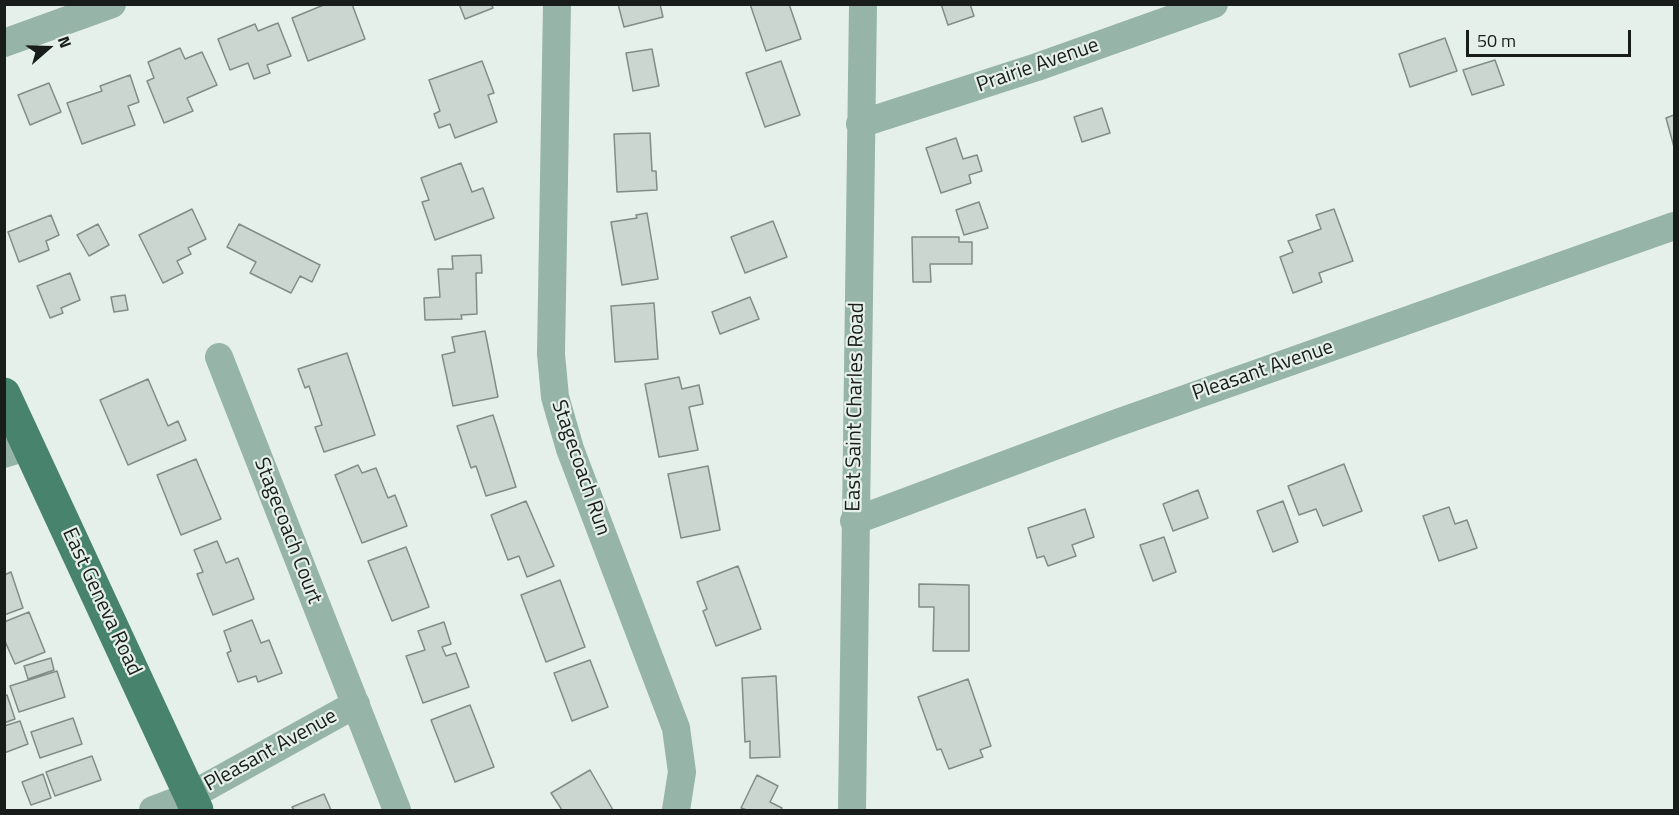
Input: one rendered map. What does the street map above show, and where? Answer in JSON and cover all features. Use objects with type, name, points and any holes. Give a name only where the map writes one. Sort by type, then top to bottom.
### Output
[{"type":"main road","name":"East Geneva Road","points":[[4,394],[17,450],[194,803]]},
{"type":"street","points":[[4,43],[112,4]]},
{"type":"street","name":"Stagecoach Run","points":[[557,4],[551,354],[555,397],[570,449],[676,728],[682,772],[676,810]]},
{"type":"street","name":"East Saint Charles Road","points":[[852,810],[854,521],[863,4]]},
{"type":"street","name":"Prairie Avenue","points":[[860,124],[1037,67],[1214,4]]},
{"type":"street","name":"Pleasant Avenue","points":[[854,521],[1114,424],[1674,226]]},
{"type":"street","name":"Stagecoach Court","points":[[219,357],[356,704]]},
{"type":"street","points":[[356,704],[398,810]]},
{"type":"street","name":"Pleasant Avenue","points":[[153,810],[194,803],[356,704]]},
{"type":"building","points":[[326,4],[352,4],[365,39],[308,61],[292,18]]},
{"type":"building","points":[[459,4],[491,4],[493,8],[465,19]]},
{"type":"building","points":[[618,4],[660,4],[663,17],[624,27]]},
{"type":"building","points":[[750,4],[789,4],[801,39],[766,51]]},
{"type":"building","points":[[941,4],[970,4],[974,16],[948,25]]},
{"type":"building","points":[[278,23],[291,56],[267,65],[270,73],[254,79],[248,63],[230,70],[218,39],[255,24],[258,31]]},
{"type":"building","points":[[1445,38],[1457,71],[1410,87],[1399,54]]},
{"type":"building","points":[[180,48],[185,59],[202,52],[217,85],[187,98],[193,111],[164,123],[147,81],[154,78],[148,62]]},
{"type":"building","points":[[652,49],[659,86],[633,91],[626,53]]},
{"type":"building","points":[[1495,60],[1504,85],[1472,95],[1463,70]]},
{"type":"building","points":[[482,61],[494,93],[488,95],[497,122],[455,138],[450,124],[439,128],[434,114],[440,111],[429,80]]},
{"type":"building","points":[[781,61],[800,115],[765,127],[746,73]]},
{"type":"building","points":[[130,75],[139,102],[128,106],[135,125],[82,144],[67,103],[102,91],[100,86]]},
{"type":"building","points":[[49,83],[61,112],[30,125],[18,95]]},
{"type":"building","points":[[1102,108],[1110,133],[1082,142],[1074,117]]},
{"type":"building","points":[[1674,115],[1674,147],[1666,118]]},
{"type":"building","points":[[650,133],[652,171],[656,171],[657,190],[617,192],[614,134]]},
{"type":"building","points":[[956,138],[963,159],[977,155],[982,171],[969,175],[971,183],[941,193],[926,148]]},
{"type":"building","points":[[461,163],[472,192],[483,188],[494,218],[435,240],[422,202],[429,200],[421,178]]},
{"type":"building","points":[[979,202],[988,228],[964,235],[956,210]]},
{"type":"building","points":[[192,209],[206,239],[188,248],[191,254],[177,261],[183,273],[163,283],[139,235]]},
{"type":"building","points":[[1334,209],[1353,261],[1319,273],[1322,282],[1293,293],[1280,257],[1293,252],[1288,241],[1321,229],[1316,215]]},
{"type":"building","points":[[647,213],[658,279],[622,285],[611,222],[637,218],[636,215]]},
{"type":"building","points":[[51,215],[59,235],[46,241],[49,250],[19,262],[8,232]]},
{"type":"building","points":[[773,221],[787,257],[745,273],[731,237]]},
{"type":"building","points":[[98,224],[109,245],[89,256],[77,235]]},
{"type":"building","points":[[239,224],[320,265],[312,282],[300,276],[291,293],[250,273],[256,262],[227,247]]},
{"type":"building","points":[[912,237],[959,237],[959,242],[972,242],[972,264],[930,264],[931,282],[913,282]]},
{"type":"building","points":[[481,255],[482,273],[476,273],[477,314],[461,315],[462,319],[425,320],[424,298],[440,297],[438,269],[453,269],[452,256]]},
{"type":"building","points":[[70,273],[80,300],[61,308],[63,313],[50,318],[37,286]]},
{"type":"building","points":[[125,295],[128,310],[114,312],[111,297]]},
{"type":"building","points":[[750,297],[759,319],[720,334],[712,312]]},
{"type":"building","points":[[654,303],[658,359],[615,362],[611,306]]},
{"type":"building","points":[[485,331],[498,397],[453,406],[442,355],[455,352],[452,337]]},
{"type":"building","points":[[347,353],[375,435],[324,452],[315,427],[322,425],[309,386],[305,388],[298,369]]},
{"type":"building","points":[[679,377],[682,389],[699,385],[703,404],[689,407],[698,450],[659,457],[645,384]]},
{"type":"building","points":[[148,379],[168,426],[178,421],[186,440],[128,465],[100,400]]},
{"type":"building","points":[[493,415],[516,487],[486,496],[476,466],[471,468],[457,426]]},
{"type":"building","points":[[196,459],[221,519],[181,535],[157,475]]},
{"type":"building","points":[[1344,464],[1362,511],[1323,526],[1316,509],[1299,515],[1288,486]]},
{"type":"building","points":[[358,465],[362,473],[376,468],[388,498],[395,495],[407,526],[362,543],[335,475]]},
{"type":"building","points":[[708,466],[720,530],[681,538],[668,474]]},
{"type":"building","points":[[1198,490],[1208,518],[1173,531],[1163,504]]},
{"type":"building","points":[[526,501],[554,566],[527,577],[519,556],[508,560],[491,515]]},
{"type":"building","points":[[1283,501],[1298,542],[1273,552],[1257,511]]},
{"type":"building","points":[[1449,507],[1455,524],[1467,520],[1477,548],[1439,561],[1423,516]]},
{"type":"building","points":[[1085,509],[1094,537],[1072,545],[1076,556],[1048,566],[1044,556],[1037,558],[1028,528]]},
{"type":"building","points":[[1164,537],[1176,572],[1153,581],[1140,545]]},
{"type":"building","points":[[217,541],[226,563],[238,558],[254,599],[213,615],[197,574],[203,572],[194,550]]},
{"type":"building","points":[[406,547],[429,607],[392,621],[368,561]]},
{"type":"building","points":[[738,566],[761,629],[716,646],[703,611],[707,609],[697,582]]},
{"type":"building","points":[[11,572],[23,608],[4,615],[4,575]]},
{"type":"building","points":[[560,580],[585,647],[546,662],[521,595]]},
{"type":"building","points":[[919,584],[969,585],[969,651],[933,651],[934,607],[919,607]]},
{"type":"building","points":[[29,612],[45,652],[15,664],[4,639],[4,622]]},
{"type":"building","points":[[252,620],[261,643],[269,640],[282,673],[258,682],[256,676],[238,682],[227,653],[231,651],[224,631]]},
{"type":"building","points":[[444,622],[451,644],[442,647],[446,656],[456,653],[469,687],[423,703],[406,656],[425,650],[418,631]]},
{"type":"building","points":[[51,658],[54,670],[28,679],[24,666]]},
{"type":"building","points":[[590,660],[608,707],[572,721],[554,673]]},
{"type":"building","points":[[57,671],[65,697],[19,712],[10,686]]},
{"type":"building","points":[[776,676],[780,757],[750,758],[750,741],[745,742],[742,678]]},
{"type":"building","points":[[968,679],[991,746],[980,750],[983,757],[949,769],[941,749],[937,750],[918,697]]},
{"type":"building","points":[[7,695],[15,719],[4,723],[4,696]]},
{"type":"building","points":[[470,705],[494,767],[455,782],[431,720]]},
{"type":"building","points":[[73,718],[82,744],[40,758],[31,732]]},
{"type":"building","points":[[20,721],[28,744],[4,753],[4,726]]},
{"type":"building","points":[[92,756],[101,780],[55,796],[46,772]]},
{"type":"building","points":[[590,770],[613,810],[562,810],[551,793]]},
{"type":"building","points":[[43,774],[51,798],[31,805],[22,782]]},
{"type":"building","points":[[757,775],[778,786],[770,802],[782,808],[781,810],[741,808]]},
{"type":"building","points":[[324,794],[331,810],[294,810],[292,807]]}]
